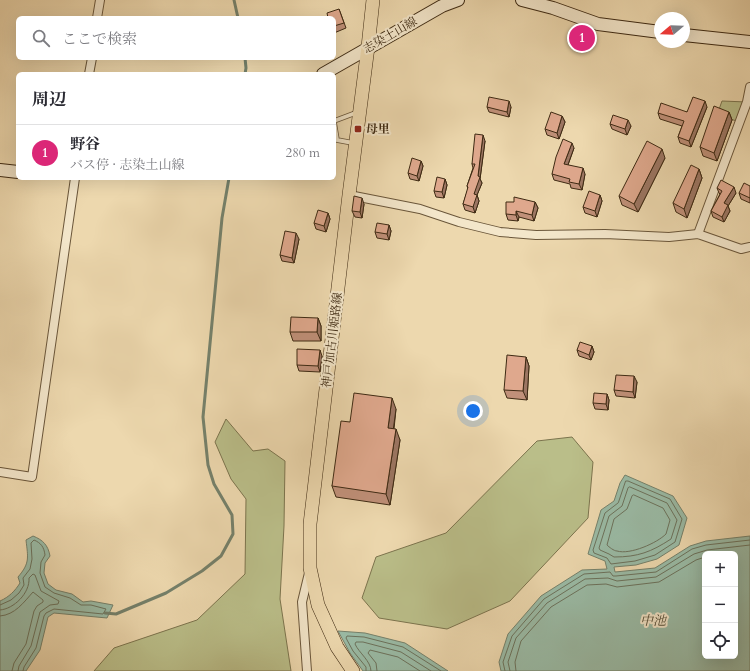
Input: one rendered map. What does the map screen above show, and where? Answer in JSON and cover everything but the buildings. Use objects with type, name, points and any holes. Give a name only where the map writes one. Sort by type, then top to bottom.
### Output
[{"type":"main road","name":"神戸加古川姫路線","points":[[353,671],[337,647],[318,605],[310,568],[310,524],[373,0]]},
{"type":"main road","name":"志染土山線","points":[[327,72],[346,62],[368,47],[442,6],[458,0]]},
{"type":"main road","points":[[522,0],[553,8],[598,24],[654,31]]},
{"type":"main road","points":[[690,36],[750,42]]},
{"type":"main road","points":[[0,170],[16,172]]},
{"type":"street","points":[[97,16],[100,0]]},
{"type":"street","points":[[89,72],[92,60]]},
{"type":"street","points":[[698,234],[748,102],[750,87]]},
{"type":"street","points":[[0,472],[32,477],[75,180]]},
{"type":"street","points":[[349,195],[420,209],[459,222],[500,232],[536,235],[605,234],[669,237],[698,234],[741,249],[750,247]]},
{"type":"street","points":[[307,671],[302,602],[310,568]]},
{"type":"lane","points":[[336,120],[360,111]]},
{"type":"lane","points":[[336,134],[337,140],[356,143]]},
{"type":"green space","points":[[722,101],[747,102],[740,122],[717,115]]},
{"type":"green space","points":[[226,419],[253,451],[268,449],[285,461],[284,526],[280,599],[291,671],[94,671],[114,648],[197,620],[245,574],[246,499],[231,479],[215,442]]},
{"type":"green space","points":[[572,437],[593,462],[588,518],[510,601],[447,629],[379,618],[362,598],[376,557],[446,533],[537,441]]},
{"type":"water","name":"中池","points":[[625,475],[673,496],[687,518],[679,545],[657,559],[636,565],[614,567],[615,572],[655,568],[690,546],[706,541],[750,536],[750,671],[501,671],[499,662],[508,634],[541,596],[582,570],[607,569],[605,561],[588,554],[601,510],[614,501],[620,483]]},
{"type":"water","points":[[33,536],[40,539],[44,543],[49,552],[50,556],[45,563],[44,573],[48,584],[56,590],[72,594],[83,602],[91,601],[113,605],[107,618],[54,613],[48,617],[40,650],[26,671],[0,671],[0,601],[12,594],[20,583],[18,577],[25,568],[27,560],[26,540]]},
{"type":"water","points":[[338,631],[365,633],[405,643],[448,671],[363,671],[350,653]]},
{"type":"waterway","points":[[234,0],[238,16]]},
{"type":"waterway","points":[[245,60],[245,72]]},
{"type":"waterway","points":[[105,613],[116,614],[166,593],[202,571],[221,556],[233,534],[232,515],[214,484],[208,465],[203,417],[222,218],[229,180]]},
{"type":"place","name":"野谷","points":[[582,38]]},
{"type":"place","name":"母里","points":[[358,129]]}]
